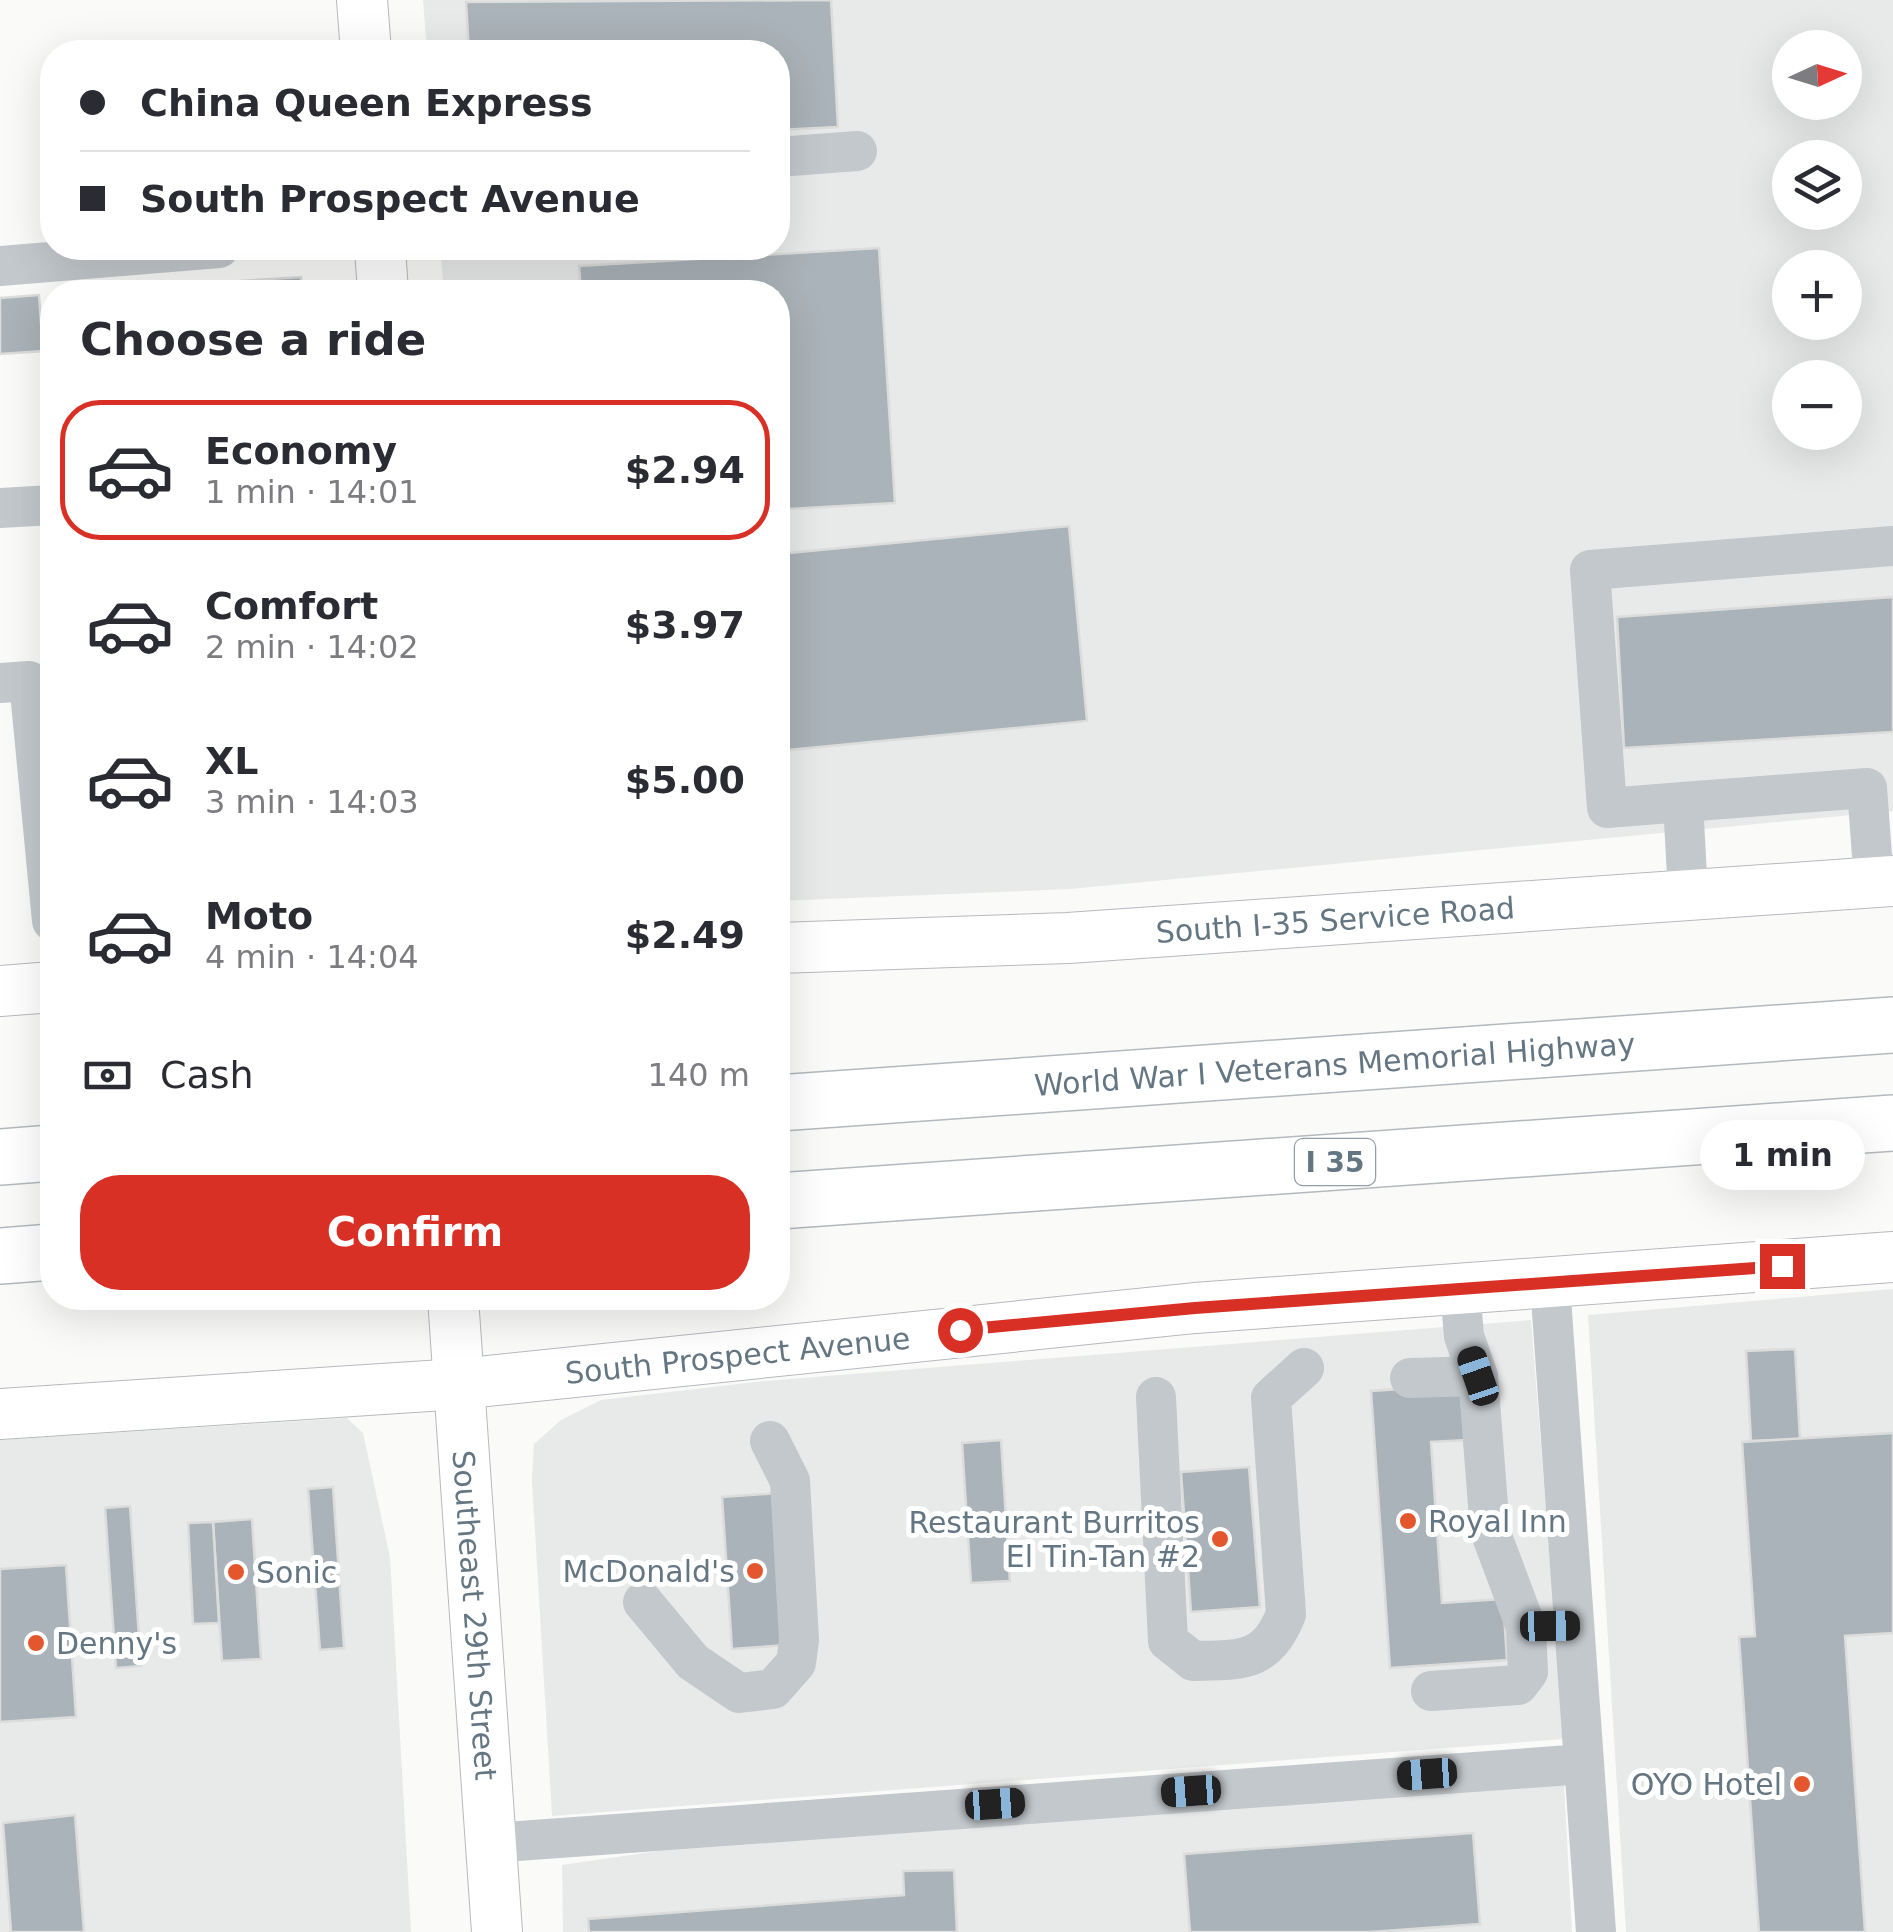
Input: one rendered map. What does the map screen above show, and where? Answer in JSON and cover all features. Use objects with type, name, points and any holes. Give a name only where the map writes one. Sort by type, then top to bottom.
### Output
[{"type":"highway","name":"World War I Veterans Memorial Highway","points":[[790,1101],[1893,1025]]},
{"type":"highway","name":"I 35","points":[[790,1200],[1893,1122]]},
{"type":"highway","points":[[0,1157],[40,1154]]},
{"type":"highway","points":[[0,1256],[40,1253]]},
{"type":"main road","points":[[362,0],[365,40]]},
{"type":"main road","name":"South I-35 Service Road","points":[[790,948],[1068,938],[1884,882]]},
{"type":"main road","points":[[0,991],[40,988]]},
{"type":"main road","name":"South Prospect Avenue","points":[[0,1414],[459,1384],[716,1354],[1195,1308],[1893,1257]]},
{"type":"main road","name":"Southeast 29th Street","points":[[453,1310],[498,1932]]},
{"type":"street","points":[[790,156],[857,151]]},
{"type":"street","points":[[0,266],[73,260]]},
{"type":"street","points":[[0,508],[40,506]]},
{"type":"street","points":[[1884,882],[1880,787],[1607,808],[1590,570],[1893,546]]},
{"type":"street","points":[[0,683],[29,681],[40,796]]},
{"type":"street","points":[[1683,802],[1688,895]]},
{"type":"street","points":[[1550,1284],[1596,1932]]},
{"type":"street","points":[[1431,1691],[1518,1685],[1528,1672],[1526,1627],[1490,1531],[1478,1376],[1464,1336],[1460,1290]]},
{"type":"street","points":[[1156,1397],[1168,1641],[1193,1662],[1245,1659],[1276,1642],[1286,1614],[1271,1398],[1304,1368]]},
{"type":"street","points":[[1410,1378],[1478,1376]]},
{"type":"street","points":[[643,1602],[693,1662],[739,1693],[773,1689],[796,1663],[799,1640],[790,1481],[770,1442]]},
{"type":"street","points":[[1526,1627],[1574,1626]]},
{"type":"street","points":[[491,1842],[1584,1764]]},
{"type":"shaded area","points":[[423,0],[1893,0],[1893,811],[1070,889],[790,901],[790,280],[443,280],[441,260],[790,260],[790,40],[426,40]]},
{"type":"shaded area","points":[[1893,1289],[1893,1932],[1626,1932],[1588,1315]]},
{"type":"shaded area","points":[[1531,1320],[1564,1739],[552,1816],[532,1481],[534,1444],[561,1420],[601,1400],[765,1381]]},
{"type":"shaded area","points":[[347,1418],[363,1433],[390,1557],[411,1932],[0,1932],[0,1440]]},
{"type":"shaded area","points":[[1564,1784],[1572,1932],[563,1932],[562,1865],[658,1851]]},
{"type":"building","points":[[831,0],[838,127],[790,129],[790,40],[468,40],[466,2]]},
{"type":"building","points":[[879,248],[895,503],[790,509],[790,280],[580,280],[579,266],[679,260],[790,260],[790,253]]},
{"type":"building","points":[[301,277],[301,280],[256,280]]},
{"type":"building","points":[[39,295],[40,351],[0,354],[0,298]]},
{"type":"building","points":[[1069,526],[1087,721],[790,750],[790,553]]},
{"type":"building","points":[[1893,597],[1893,732],[1624,748],[1617,617]]},
{"type":"building","points":[[1795,1349],[1800,1439],[1751,1441],[1746,1351]]},
{"type":"building","name":"Royal Inn","points":[[1464,1385],[1467,1440],[1431,1442],[1442,1603],[1503,1599],[1507,1660],[1390,1668],[1371,1391]]},
{"type":"building","name":"OYO Hotel","points":[[1893,1433],[1893,1633],[1845,1636],[1865,1932],[1759,1932],[1739,1637],[1755,1636],[1742,1442]]},
{"type":"building","points":[[1001,1440],[1010,1581],[971,1583],[962,1443]]},
{"type":"building","name":"Restaurant Burritos El Tin-Tan #2","points":[[1249,1467],[1260,1607],[1191,1612],[1181,1472]]},
{"type":"building","points":[[333,1487],[344,1648],[320,1650],[308,1489]]},
{"type":"building","name":"McDonald's","points":[[778,1493],[788,1645],[732,1649],[722,1497]]},
{"type":"building","points":[[130,1506],[141,1666],[116,1668],[105,1508]]},
{"type":"building","name":"Sonic","points":[[252,1519],[261,1659],[222,1661],[213,1522]]},
{"type":"building","points":[[213,1522],[219,1623],[193,1624],[188,1523]]},
{"type":"building","name":"Denny's","points":[[66,1565],[76,1717],[0,1722],[0,1569]]},
{"type":"building","points":[[75,1815],[84,1932],[11,1932],[3,1823]]},
{"type":"building","points":[[1473,1833],[1480,1924],[1371,1932],[1190,1932],[1184,1854]]},
{"type":"building","points":[[954,1870],[957,1932],[589,1932],[588,1919],[904,1895],[903,1871]]},
{"type":"place","name":"Royal Inn","points":[[1408,1521]]},
{"type":"place","name":"Restaurant Burritos El Tin-Tan #2","points":[[1220,1539]]},
{"type":"place","name":"McDonald's","points":[[755,1571]]},
{"type":"place","name":"Sonic","points":[[236,1572]]},
{"type":"place","name":"Denny's","points":[[36,1643]]},
{"type":"place","name":"OYO Hotel","points":[[1802,1784]]},
{"type":"route","points":[[960,1330],[1195,1308],[1782,1266]]}]
